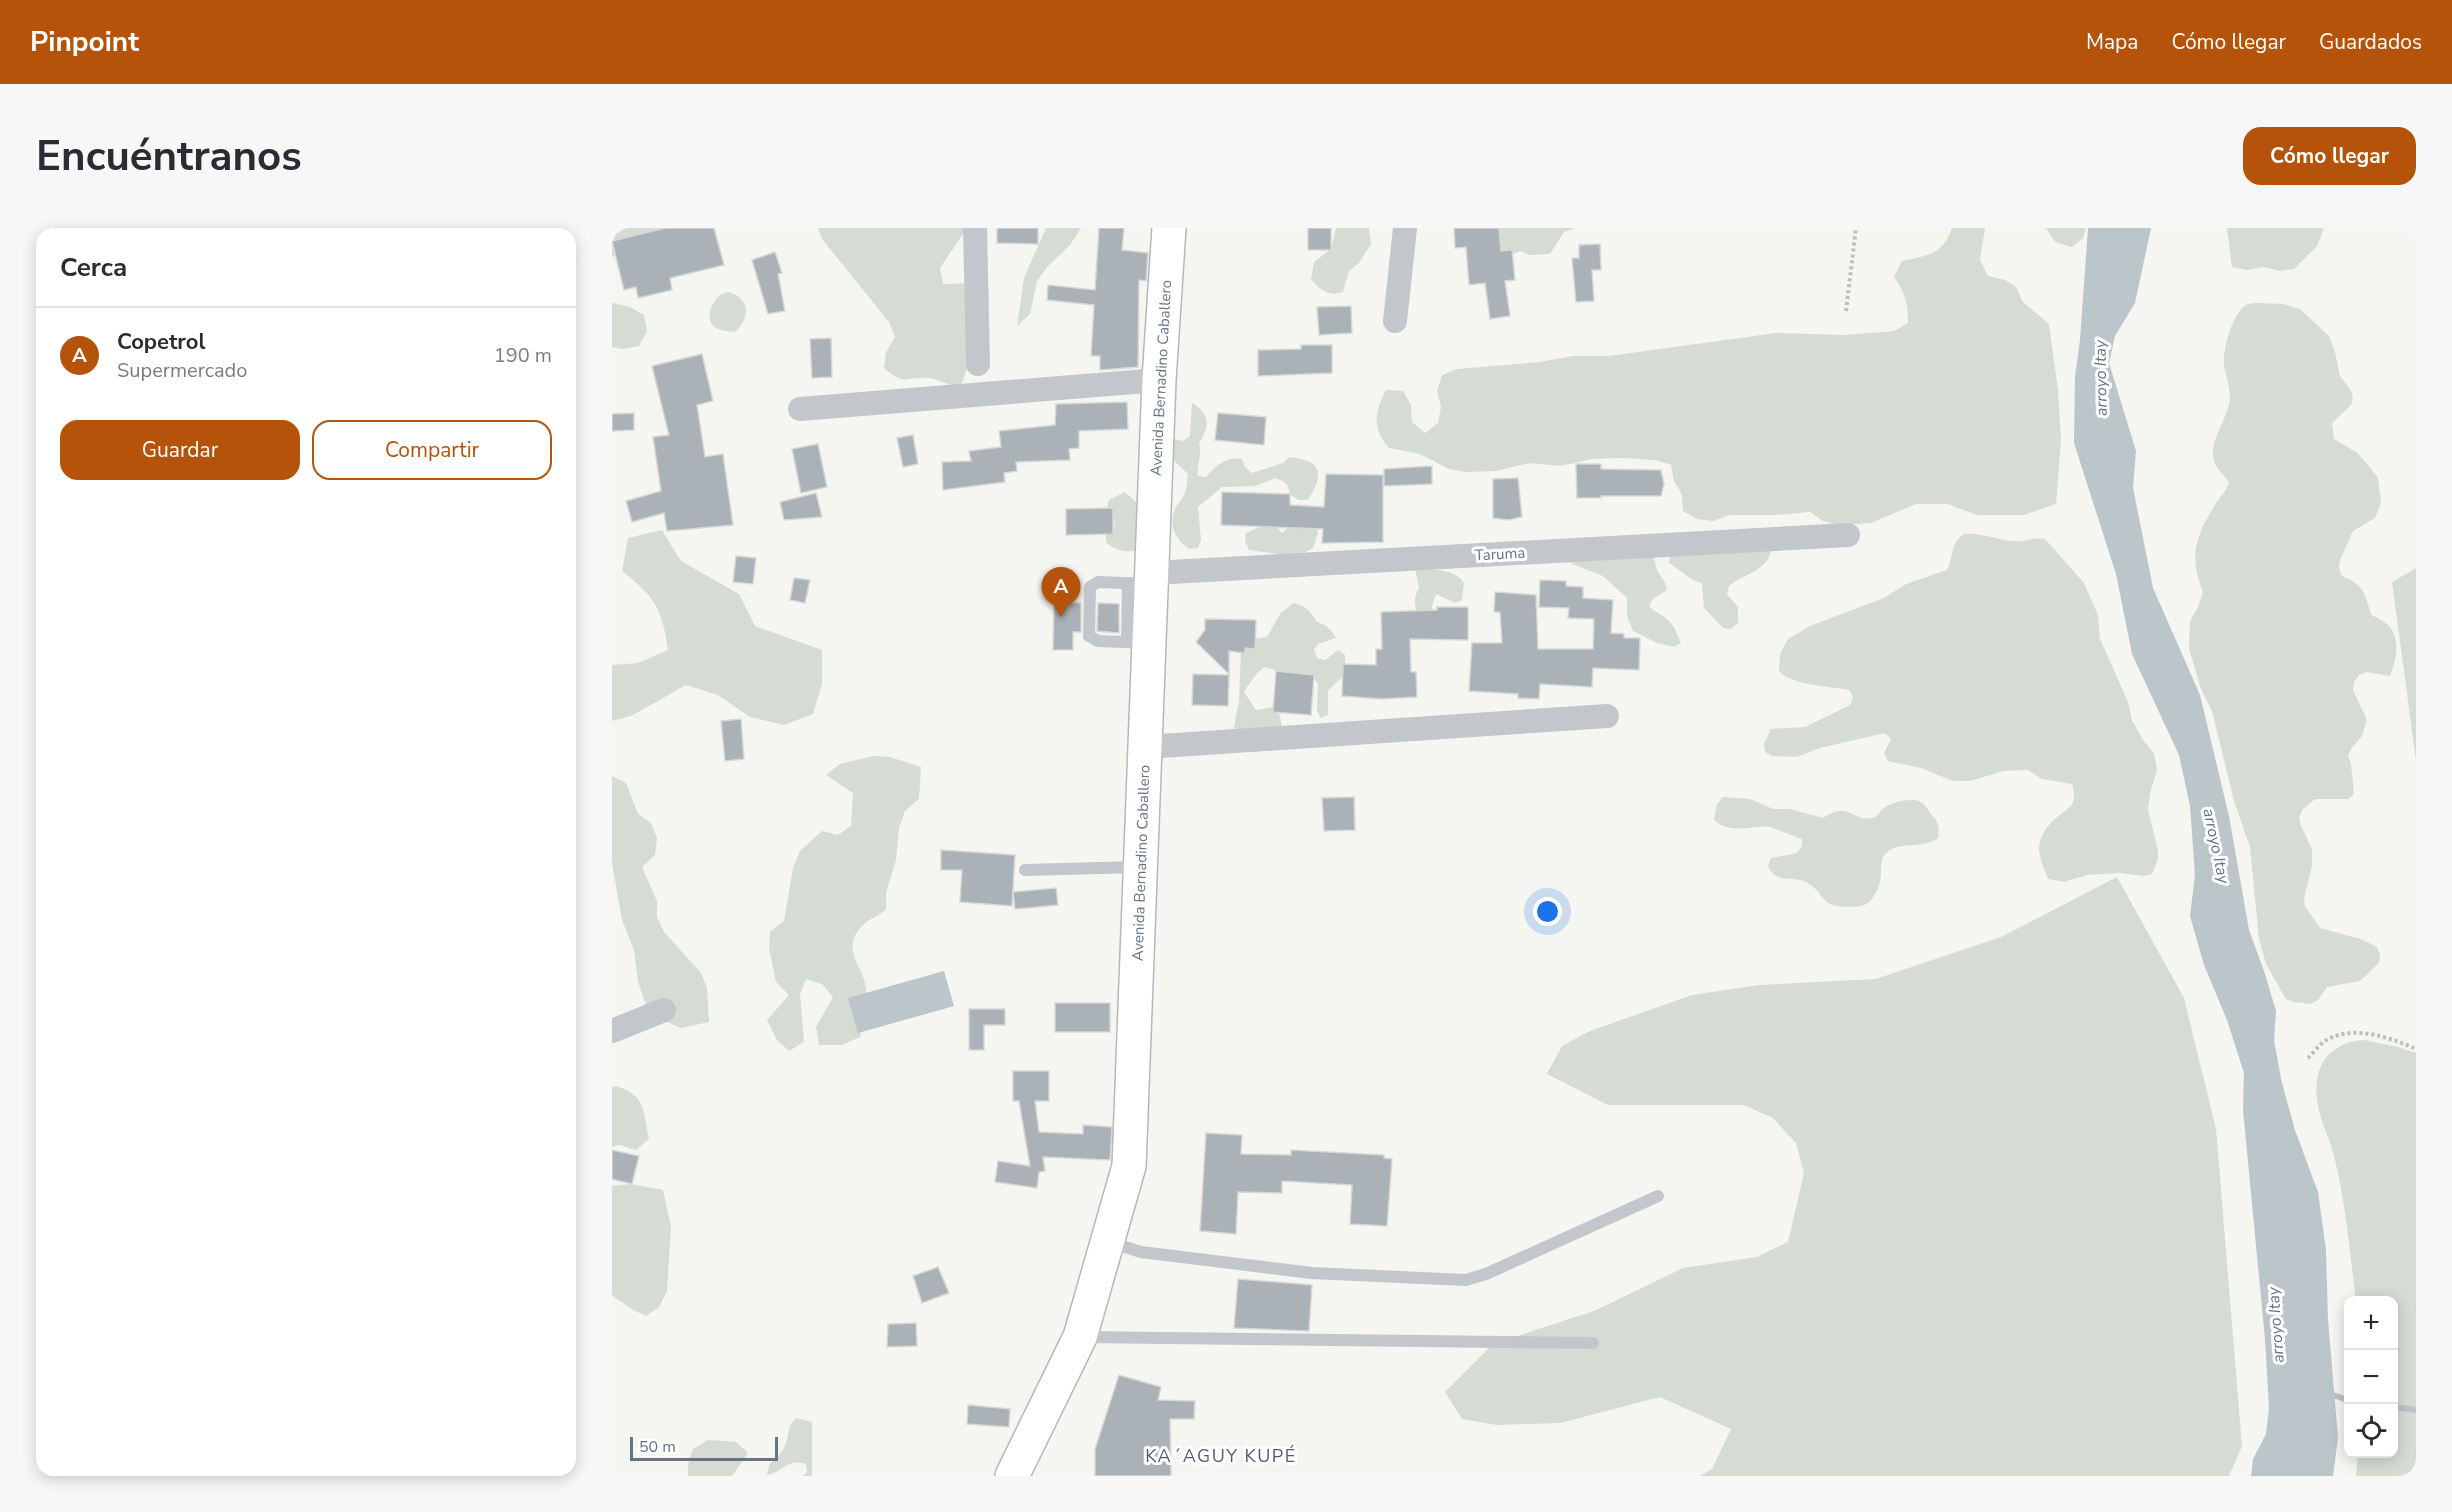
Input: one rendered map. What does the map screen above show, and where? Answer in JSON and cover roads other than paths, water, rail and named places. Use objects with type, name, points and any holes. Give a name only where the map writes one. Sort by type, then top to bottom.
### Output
[{"type":"main road","name":"Avenida Bernadino Caballero","points":[[1012,1476],[1080,1337],[1129,1166],[1146,747],[1138,643],[1169,228]]},
{"type":"street","points":[[975,228],[978,364]]},
{"type":"street","points":[[1395,321],[1405,228]]},
{"type":"street","points":[[800,409],[1159,380]]},
{"type":"street","name":"Taruma","points":[[1144,580],[1848,535]]},
{"type":"street","points":[[1146,747],[1607,716]]},
{"type":"street","points":[[612,1031],[664,1010]]},
{"type":"lane","points":[[1138,643],[1098,641],[1089,636],[1090,587],[1098,582],[1144,580]]},
{"type":"lane","points":[[1025,870],[1141,867]]},
{"type":"lane","points":[[1109,1242],[1141,1252],[1312,1273],[1466,1280],[1486,1274],[1658,1196]]},
{"type":"lane","points":[[1080,1337],[1593,1343]]},
{"type":"water","name":"arroyo Itay","points":[[2088,228],[2151,228],[2135,303],[2115,336],[2109,363],[2136,451],[2133,488],[2153,588],[2200,695],[2229,816],[2249,930],[2276,1011],[2274,1041],[2282,1083],[2295,1130],[2318,1192],[2326,1250],[2328,1320],[2338,1438],[2333,1476],[2251,1476],[2253,1459],[2266,1434],[2269,1408],[2265,1339],[2243,1110],[2244,1073],[2227,1020],[2204,965],[2190,916],[2195,875],[2190,806],[2179,755],[2132,654],[2116,574],[2074,443],[2075,377]]},
{"type":"water","points":[[944,971],[954,1006],[858,1033],[848,998]]},
{"type":"waterway","points":[[2327,1393],[2344,1399]]},
{"type":"waterway","points":[[2398,1408],[2416,1410]]},
{"type":"place","name":"Copetrol","points":[[1061,617]]},
{"type":"district","name":"KA´AGUY KUPÉ","points":[[1221,1456]]}]
